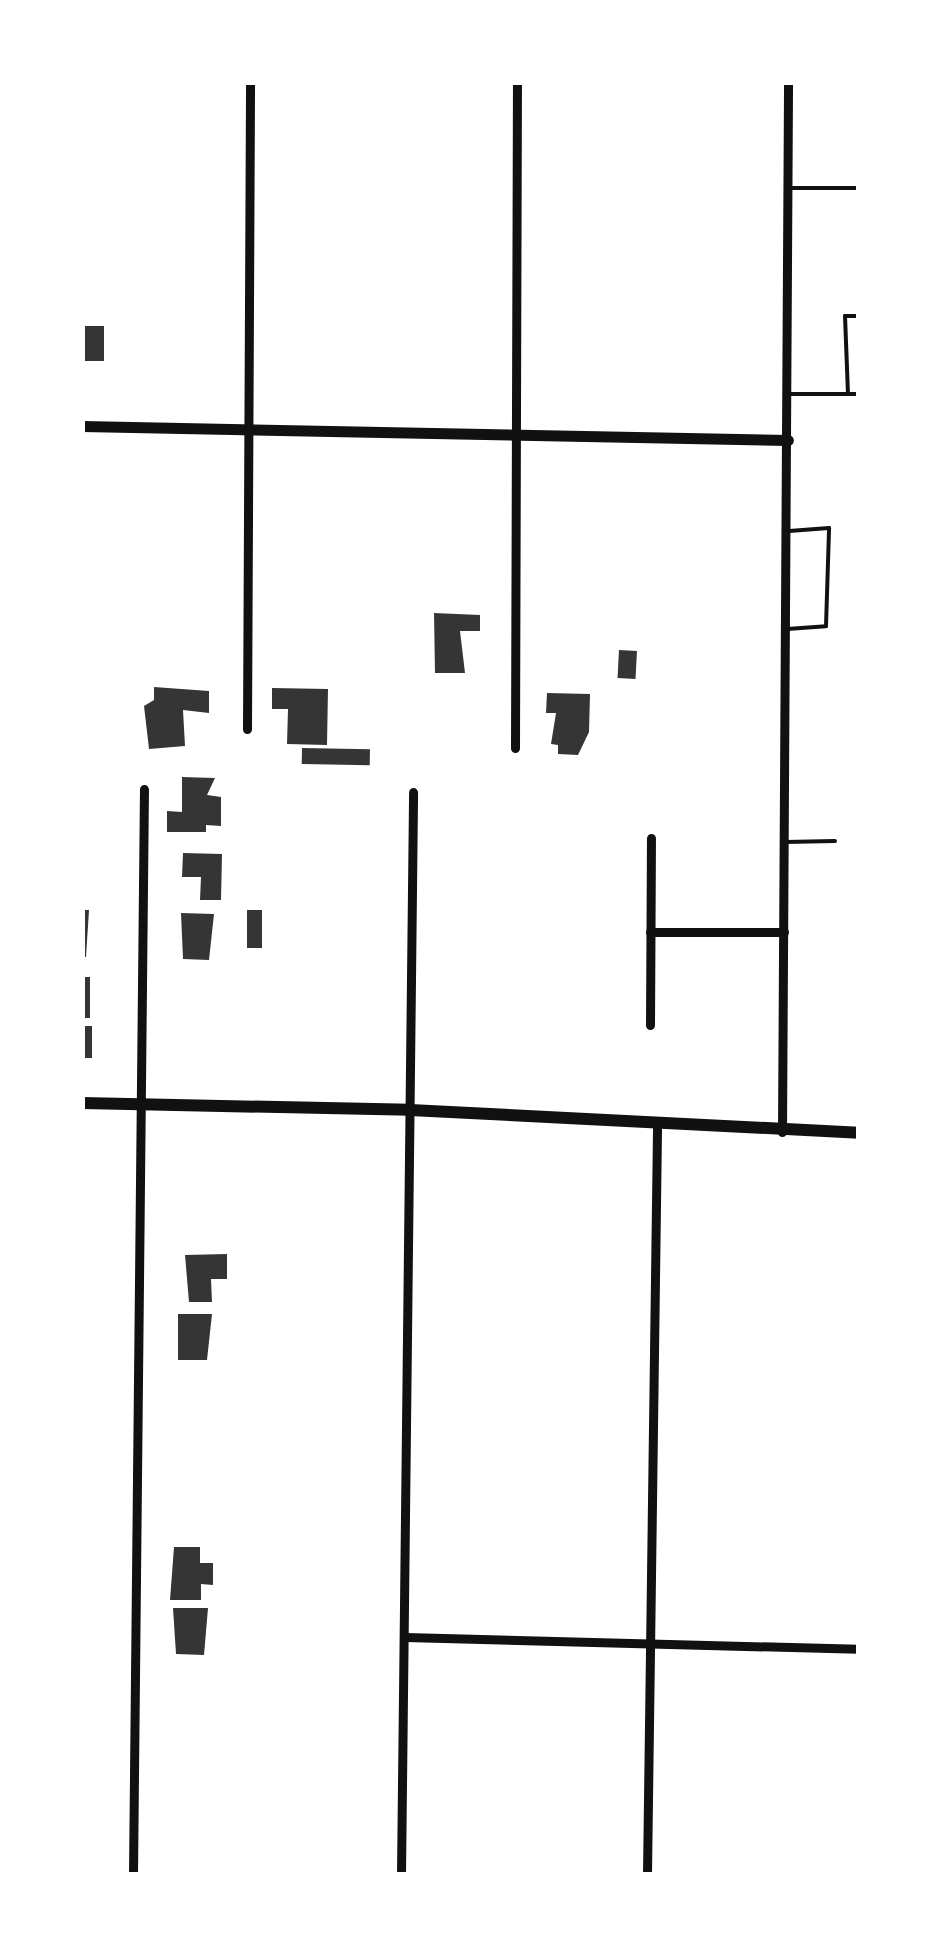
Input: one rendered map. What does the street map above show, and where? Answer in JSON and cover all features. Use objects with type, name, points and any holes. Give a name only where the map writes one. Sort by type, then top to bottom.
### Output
[{"type":"main road","points":[[82,1103],[410,1110],[656,1127],[858,1133]]},
{"type":"street","points":[[247,729],[250,82]]},
{"type":"street","points":[[515,748],[517,82]]},
{"type":"street","points":[[782,1132],[788,82]]},
{"type":"street","points":[[82,426],[788,440]]},
{"type":"street","points":[[133,1874],[144,789]]},
{"type":"street","points":[[401,1874],[413,792]]},
{"type":"street","points":[[650,1025],[651,838]]},
{"type":"street","points":[[650,932],[784,932]]},
{"type":"street","points":[[647,1874],[656,1127]]},
{"type":"street","points":[[405,1637],[858,1649]]},
{"type":"lane","points":[[788,188],[858,188]]},
{"type":"lane","points":[[848,394],[845,316],[858,316]]},
{"type":"lane","points":[[788,394],[858,394]]},
{"type":"lane","points":[[787,630],[826,626],[829,528],[788,531]]},
{"type":"lane","points":[[784,842],[835,841]]},
{"type":"building","points":[[82,326],[104,326],[104,361],[82,361]]},
{"type":"building","points":[[434,613],[480,615],[480,631],[460,631],[465,673],[435,673]]},
{"type":"building","points":[[619,650],[637,651],[636,679],[618,678]]},
{"type":"building","points":[[154,687],[209,691],[209,713],[183,710],[185,746],[149,749],[144,706],[154,700]]},
{"type":"building","points":[[272,688],[328,689],[327,745],[287,744],[288,709],[272,709]]},
{"type":"building","points":[[547,693],[590,694],[589,732],[578,755],[558,754],[558,745],[551,744],[556,713],[546,713]]},
{"type":"building","points":[[302,748],[370,749],[370,765],[302,764]]},
{"type":"building","points":[[182,777],[215,778],[207,795],[221,797],[221,826],[206,825],[206,832],[167,832],[167,811],[182,812]]},
{"type":"building","points":[[183,853],[222,854],[221,900],[200,900],[201,877],[182,877]]},
{"type":"building","points":[[82,910],[89,910],[86,957],[82,957]]},
{"type":"building","points":[[247,910],[262,910],[262,948],[247,948]]},
{"type":"building","points":[[181,913],[214,914],[209,960],[183,959]]},
{"type":"building","points":[[82,977],[90,977],[90,1018],[82,1018]]},
{"type":"building","points":[[82,1026],[92,1026],[92,1058],[82,1058]]},
{"type":"building","points":[[227,1254],[227,1279],[211,1279],[212,1302],[189,1302],[185,1255]]},
{"type":"building","points":[[178,1314],[212,1314],[207,1360],[178,1360]]},
{"type":"building","points":[[174,1547],[200,1547],[200,1563],[213,1563],[213,1585],[201,1584],[201,1600],[170,1600]]},
{"type":"building","points":[[173,1608],[208,1608],[204,1655],[176,1654]]}]
